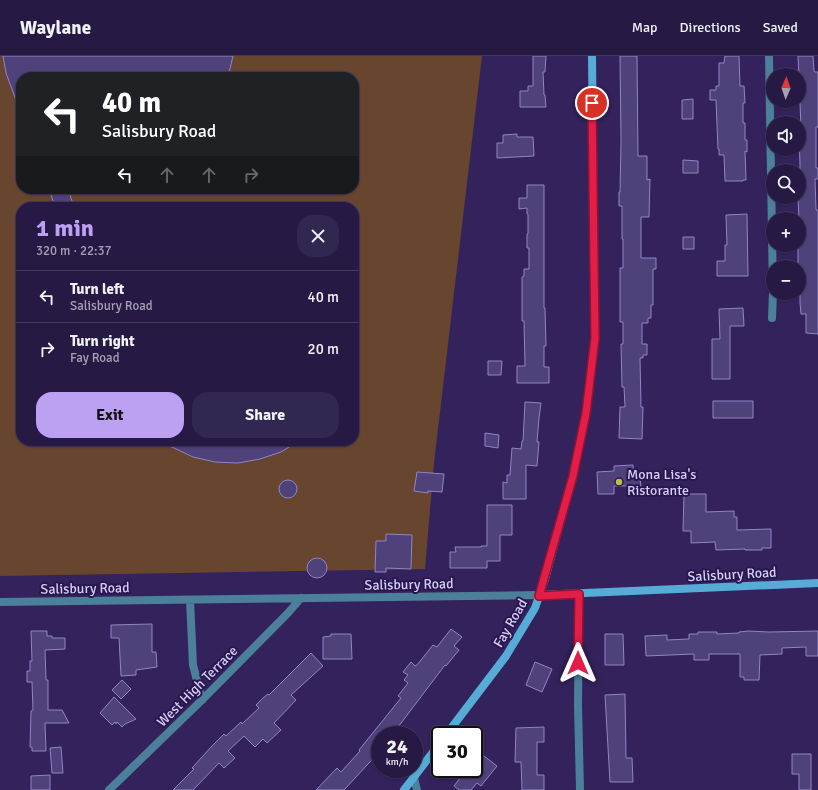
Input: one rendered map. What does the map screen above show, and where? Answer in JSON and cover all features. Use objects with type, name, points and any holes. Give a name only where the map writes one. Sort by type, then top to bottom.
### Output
[{"type":"street","name":"Fay Road","points":[[453,726],[506,656],[535,608],[573,476],[586,413],[595,338],[592,56]]},
{"type":"street","points":[[769,56],[773,293],[772,318]]},
{"type":"street","name":"Salisbury Road","points":[[0,602],[539,596],[818,583]]},
{"type":"street","points":[[579,594],[578,705],[580,790]]},
{"type":"street","name":"West High Terrace","points":[[109,790],[202,700],[301,598]]},
{"type":"street","points":[[190,600],[193,665],[202,700]]},
{"type":"street","points":[[423,766],[431,756]]},
{"type":"street","points":[[404,790],[414,778]]},
{"type":"street","points":[[414,778],[417,790]]},
{"type":"shaded area","points":[[0,56],[482,56],[434,463],[425,569],[0,576]]},
{"type":"building","points":[[3,56],[233,56],[229,72],[16,72],[16,100],[6,73]]},
{"type":"building","points":[[533,56],[546,56],[545,72],[543,72],[546,107],[520,107],[520,91],[528,91],[528,86],[533,86]]},
{"type":"building","points":[[620,56],[637,56],[638,156],[647,156],[647,180],[650,179],[649,217],[641,217],[641,258],[656,258],[656,269],[653,269],[653,305],[651,305],[651,318],[648,318],[648,323],[642,323],[642,344],[647,344],[647,355],[643,355],[643,358],[640,358],[641,407],[643,407],[642,439],[619,438],[620,407],[625,407],[624,387],[622,387],[621,344],[623,344],[623,322],[620,322],[620,268],[623,268],[623,239],[622,206],[619,206],[621,142]]},
{"type":"building","points":[[725,56],[739,56],[740,86],[744,86],[745,103],[743,103],[743,123],[745,123],[747,152],[745,151],[746,180],[743,181],[725,181],[724,155],[719,155],[718,149],[716,100],[710,100],[710,90],[716,90],[716,86],[719,86],[719,63],[724,63]]},
{"type":"building","points":[[798,56],[813,56],[814,71],[818,72],[816,168],[818,168],[818,179],[815,179],[816,210],[818,210],[818,334],[806,333],[806,314],[801,314],[800,303],[800,300],[806,300],[806,260],[798,260],[798,252],[806,252],[806,212],[799,212],[798,204],[806,204],[806,164],[800,164],[800,156],[806,156],[806,116],[801,116],[800,108],[806,108],[806,68],[799,68]]},
{"type":"building","points":[[693,99],[693,119],[682,119],[682,100]]},
{"type":"building","points":[[517,134],[517,137],[533,137],[534,156],[497,158],[497,143],[503,143],[503,135]]},
{"type":"building","points":[[683,160],[698,161],[698,173],[683,173]]},
{"type":"building","points":[[527,185],[544,185],[544,308],[546,346],[544,346],[544,367],[549,367],[549,383],[517,383],[517,366],[525,366],[524,321],[522,321],[522,277],[524,276],[524,269],[529,269],[529,248],[527,248],[528,214],[527,208],[519,209],[519,198],[527,198]]},
{"type":"building","points":[[51,194],[70,194],[72,202],[53,202]]},
{"type":"building","points":[[747,214],[748,276],[717,276],[717,261],[725,261],[725,245],[727,245],[726,215]]},
{"type":"building","points":[[683,237],[694,237],[694,249],[683,249]]},
{"type":"building","points":[[743,308],[744,326],[730,326],[730,379],[712,379],[712,339],[720,339],[719,309]]},
{"type":"building","points":[[488,361],[502,361],[501,375],[488,375]]},
{"type":"building","points":[[713,401],[753,401],[753,418],[713,418]]},
{"type":"building","points":[[525,402],[541,403],[537,442],[539,442],[537,466],[526,465],[526,499],[503,499],[503,482],[507,483],[507,475],[510,475],[512,448],[521,449],[523,441]]},
{"type":"building","points":[[485,433],[499,435],[498,448],[485,446]]},
{"type":"building","points":[[170,446],[291,446],[281,452],[260,459],[238,463],[215,462],[193,457]]},
{"type":"building","name":"Mona Lisa's Ristorante","points":[[633,465],[634,473],[640,479],[641,486],[614,486],[614,494],[598,494],[597,472],[614,471],[614,466]]},
{"type":"building","points":[[417,472],[444,474],[442,492],[428,491],[428,493],[414,491]]},
{"type":"building","points":[[288,480],[294,483],[297,489],[294,495],[288,498],[282,495],[279,489],[282,483]]},
{"type":"building","points":[[684,494],[706,494],[706,512],[734,511],[734,517],[737,517],[737,530],[771,529],[771,548],[762,548],[762,550],[716,550],[715,542],[691,543],[691,531],[683,531]]},
{"type":"building","points":[[487,505],[512,505],[512,535],[500,535],[500,561],[487,561],[487,568],[450,568],[450,552],[456,552],[455,547],[487,546]]},
{"type":"building","points":[[386,534],[412,535],[411,569],[386,568],[386,572],[375,572],[376,541],[386,541]]},
{"type":"building","points":[[317,558],[324,561],[327,568],[324,575],[317,578],[310,575],[307,568],[310,561]]},
{"type":"building","points":[[152,624],[152,652],[156,652],[157,667],[136,670],[136,675],[121,676],[119,638],[111,638],[111,625]]},
{"type":"building","points":[[451,629],[462,637],[454,646],[459,650],[446,666],[445,665],[399,726],[378,726],[401,698],[398,696],[408,683],[404,680],[408,675],[403,672],[411,662],[415,666],[417,665],[433,645],[437,647]]},
{"type":"building","points":[[31,631],[47,631],[47,636],[52,636],[52,638],[65,638],[65,649],[45,650],[46,680],[48,680],[48,710],[62,710],[69,723],[45,723],[46,751],[32,751],[32,747],[30,747],[31,711],[33,710],[32,682],[27,682],[27,671],[30,671],[30,661],[32,661]]},
{"type":"building","points":[[748,631],[818,631],[818,656],[806,656],[806,647],[782,648],[782,654],[760,655],[759,680],[744,680],[744,677],[740,677],[740,654],[709,654],[709,660],[694,660],[694,654],[646,656],[645,636],[667,635],[667,640],[689,639],[689,634],[698,634],[698,632],[717,632],[717,634]]},
{"type":"building","points":[[331,634],[351,634],[352,659],[323,659],[323,637],[331,636]]},
{"type":"building","points":[[605,634],[623,634],[624,665],[605,665]]},
{"type":"building","points":[[311,653],[323,666],[291,695],[296,700],[274,723],[281,730],[267,743],[263,739],[255,747],[244,736],[228,751],[235,758],[224,768],[219,763],[193,790],[173,790],[194,769],[192,768],[224,734],[226,736],[241,722],[242,724],[259,708],[256,705],[268,694],[269,695]]},
{"type":"building","points":[[535,662],[552,669],[542,692],[526,685]]},
{"type":"building","points":[[122,680],[131,689],[121,699],[112,690]]},
{"type":"building","points":[[625,694],[626,758],[632,758],[633,782],[610,782],[605,695]]},
{"type":"building","points":[[114,697],[136,719],[122,727],[117,722],[116,724],[115,722],[112,725],[100,713]]},
{"type":"building","points":[[544,727],[544,742],[537,742],[537,775],[544,775],[544,790],[522,790],[521,762],[515,762],[516,728]]},
{"type":"building","points":[[371,735],[371,761],[344,790],[316,790],[337,768],[341,772],[360,751],[359,750]]},
{"type":"building","points":[[61,747],[63,773],[52,773],[50,748]]},
{"type":"building","points":[[792,754],[811,754],[811,790],[799,790],[799,774],[792,774]]},
{"type":"building","points":[[483,755],[497,766],[481,786],[477,783],[471,790],[459,790],[454,786],[460,778],[483,778]]},
{"type":"building","points":[[50,775],[50,790],[31,790],[31,776]]},
{"type":"place","name":"Mona Lisa's Ristorante","points":[[619,482]]},
{"type":"route","points":[[578,663],[579,594],[539,596],[573,476],[586,413],[595,338],[592,103]]}]
